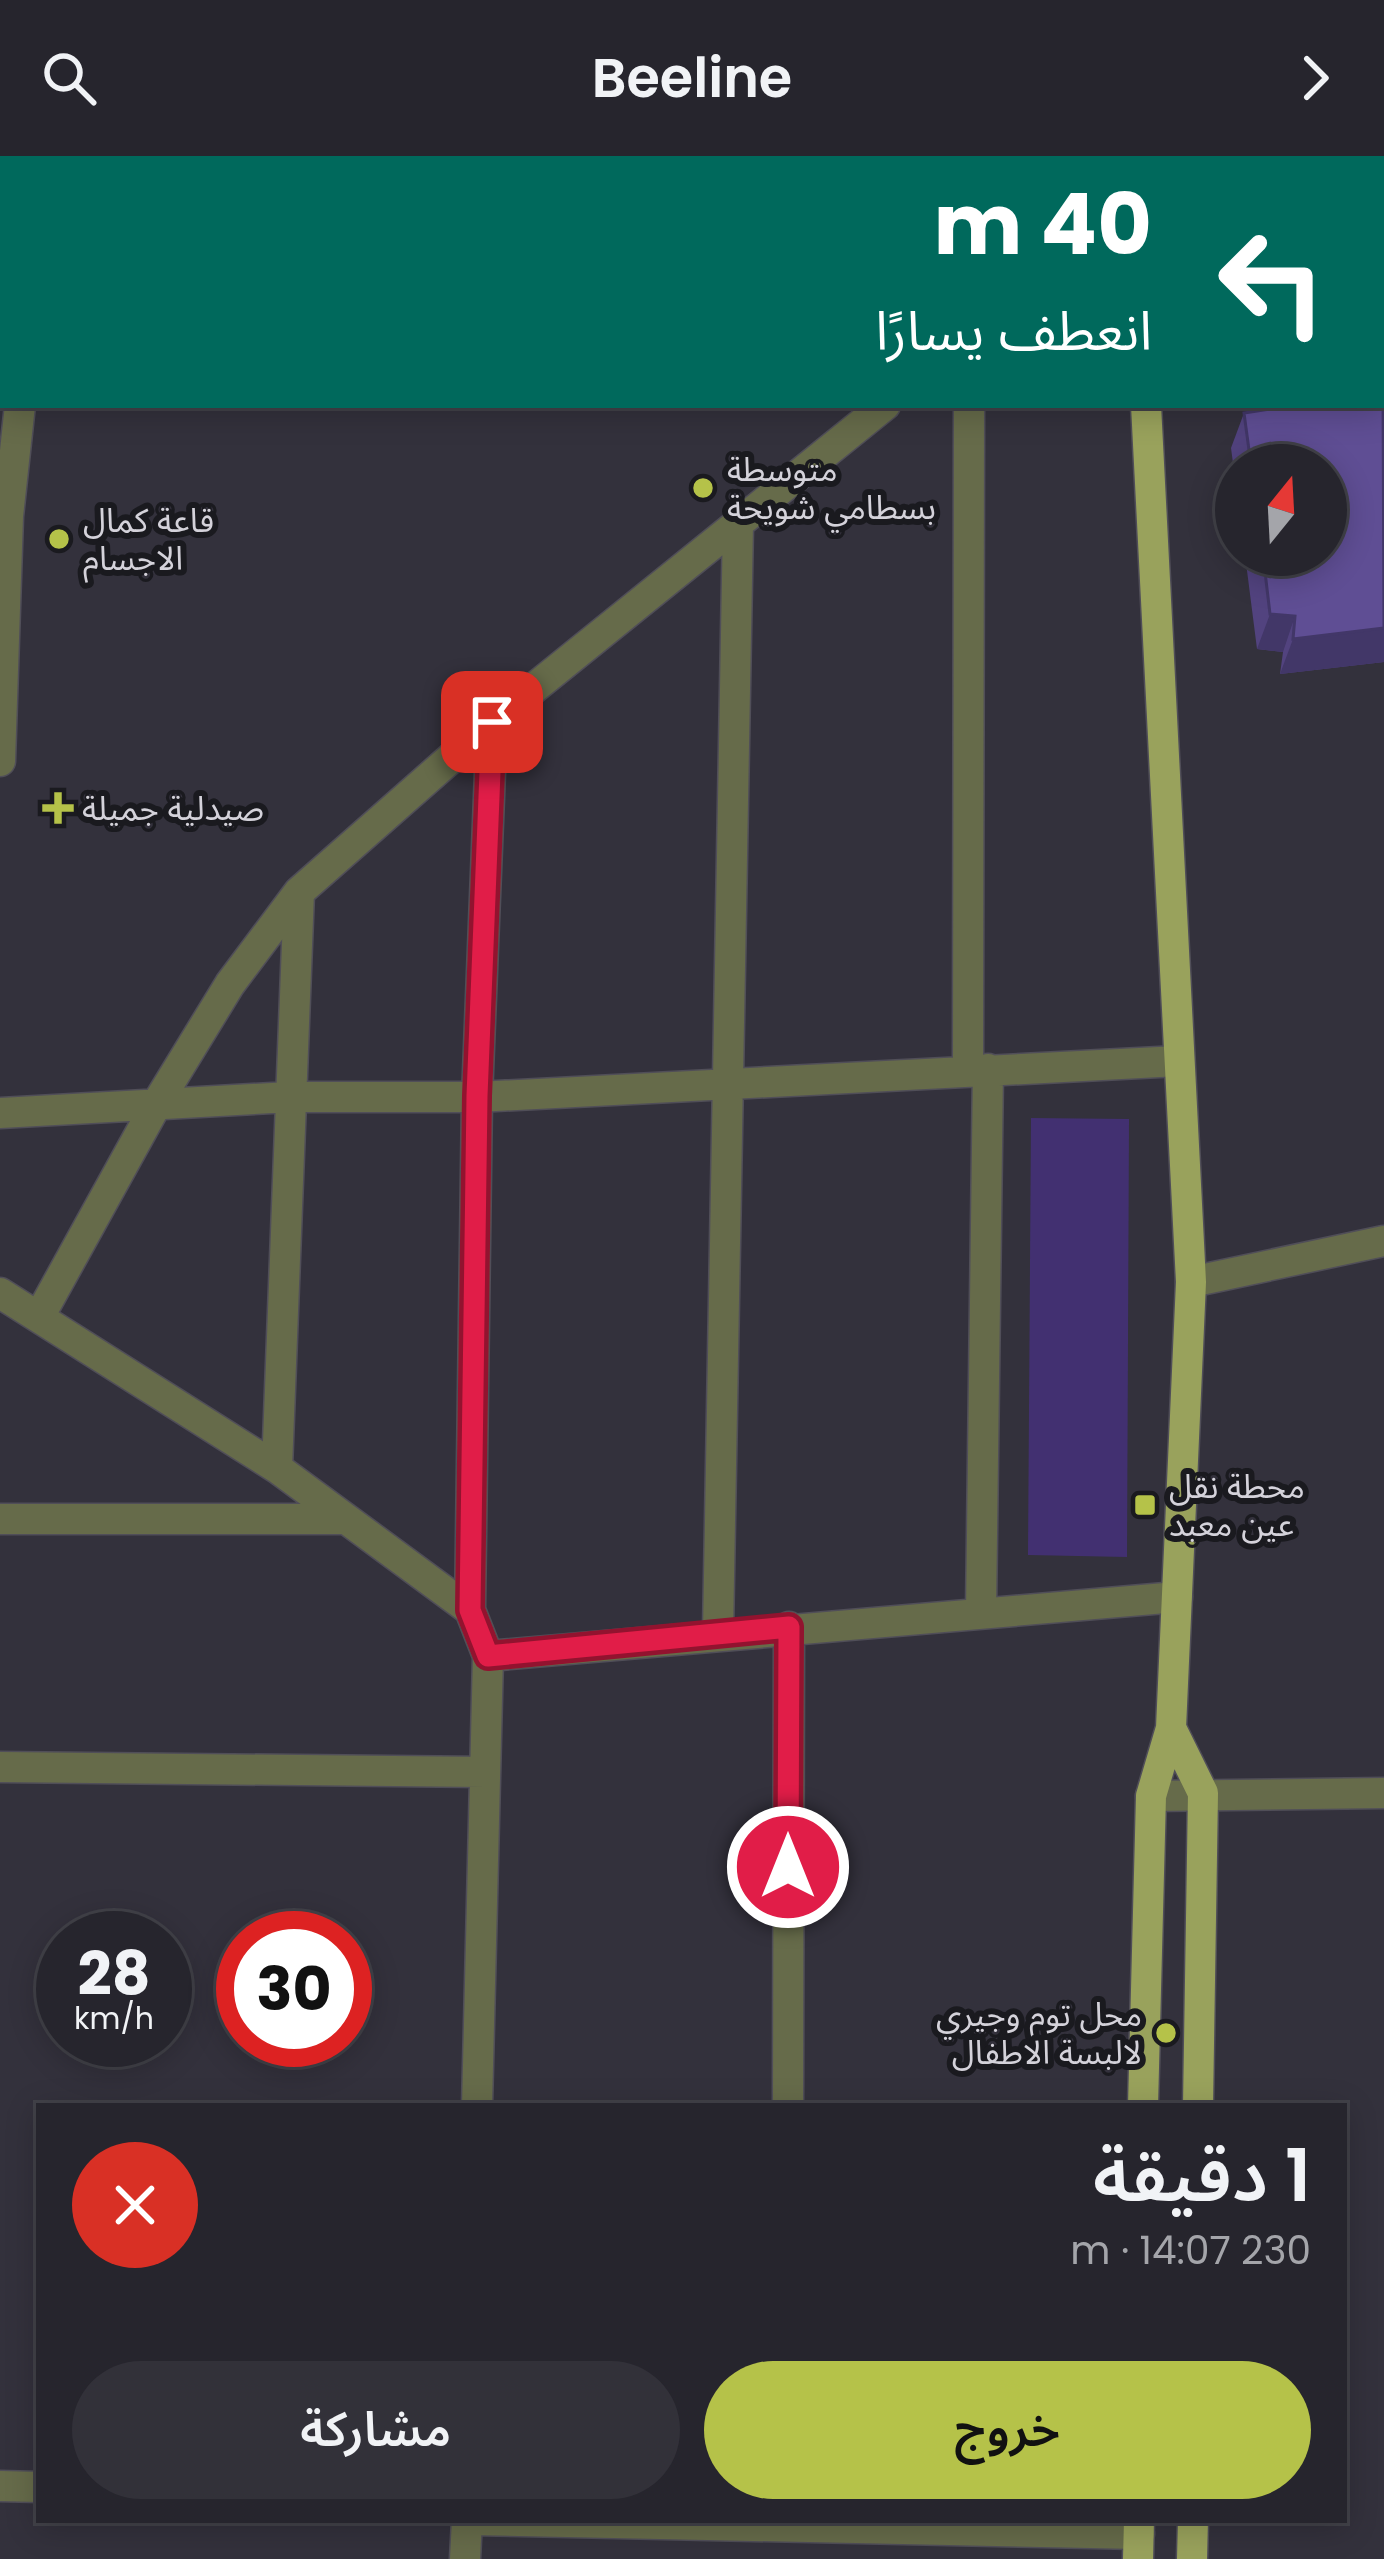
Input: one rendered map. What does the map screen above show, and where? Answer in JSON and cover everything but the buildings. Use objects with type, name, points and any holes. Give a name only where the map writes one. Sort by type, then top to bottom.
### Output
[{"type":"main road","points":[[1143,2103],[1151,1796],[1172,1728],[1191,1282],[1146,408]]},
{"type":"main road","points":[[1172,1728],[1203,1793],[1198,2103]]},
{"type":"main road","points":[[1192,2523],[1192,2559]]},
{"type":"street","points":[[0,761],[4,516],[20,408]]},
{"type":"street","points":[[39,1317],[156,1105],[230,984],[298,892],[492,722],[881,408]]},
{"type":"street","points":[[969,408],[982,1612]]},
{"type":"street","points":[[718,1632],[724,1081],[738,523]]},
{"type":"street","points":[[478,2103],[488,1656],[470,1610],[477,1096],[492,722]]},
{"type":"street","points":[[277,1468],[298,892]]},
{"type":"street","points":[[0,1113],[290,1097],[477,1096],[978,1068],[1097,1069],[1179,1061]]},
{"type":"street","points":[[1191,1282],[1384,1241]]},
{"type":"street","points":[[0,1293],[277,1468],[470,1610]]},
{"type":"street","points":[[0,1519],[346,1520]]},
{"type":"street","points":[[488,1656],[718,1632],[1177,1597]]},
{"type":"street","points":[[788,2103],[789,1627]]},
{"type":"street","points":[[0,1767],[485,1772]]},
{"type":"street","points":[[1151,1796],[1384,1793]]},
{"type":"street","points":[[0,2486],[36,2487]]},
{"type":"street","points":[[465,2559],[469,2523]]},
{"type":"street","points":[[786,2523],[1139,2538]]},
{"type":"shaded area","points":[[1031,1118],[1129,1119],[1127,1557],[1028,1555]]},
{"type":"place","name":"متوسطة بسطامي شويحة","points":[[703,488]]},
{"type":"place","name":"قاعة كمال الاجسام","points":[[59,539]]},
{"type":"place","name":"صيدلية جميلة","points":[[58,808]]},
{"type":"place","name":"محطة نقل عين معبد","points":[[1145,1505]]},
{"type":"place","name":"محل توم وجيري لالبسة الاطفال","points":[[1166,2033]]},
{"type":"route","points":[[492,722],[477,1096],[470,1610],[488,1656],[789,1627],[788,1867]]}]
